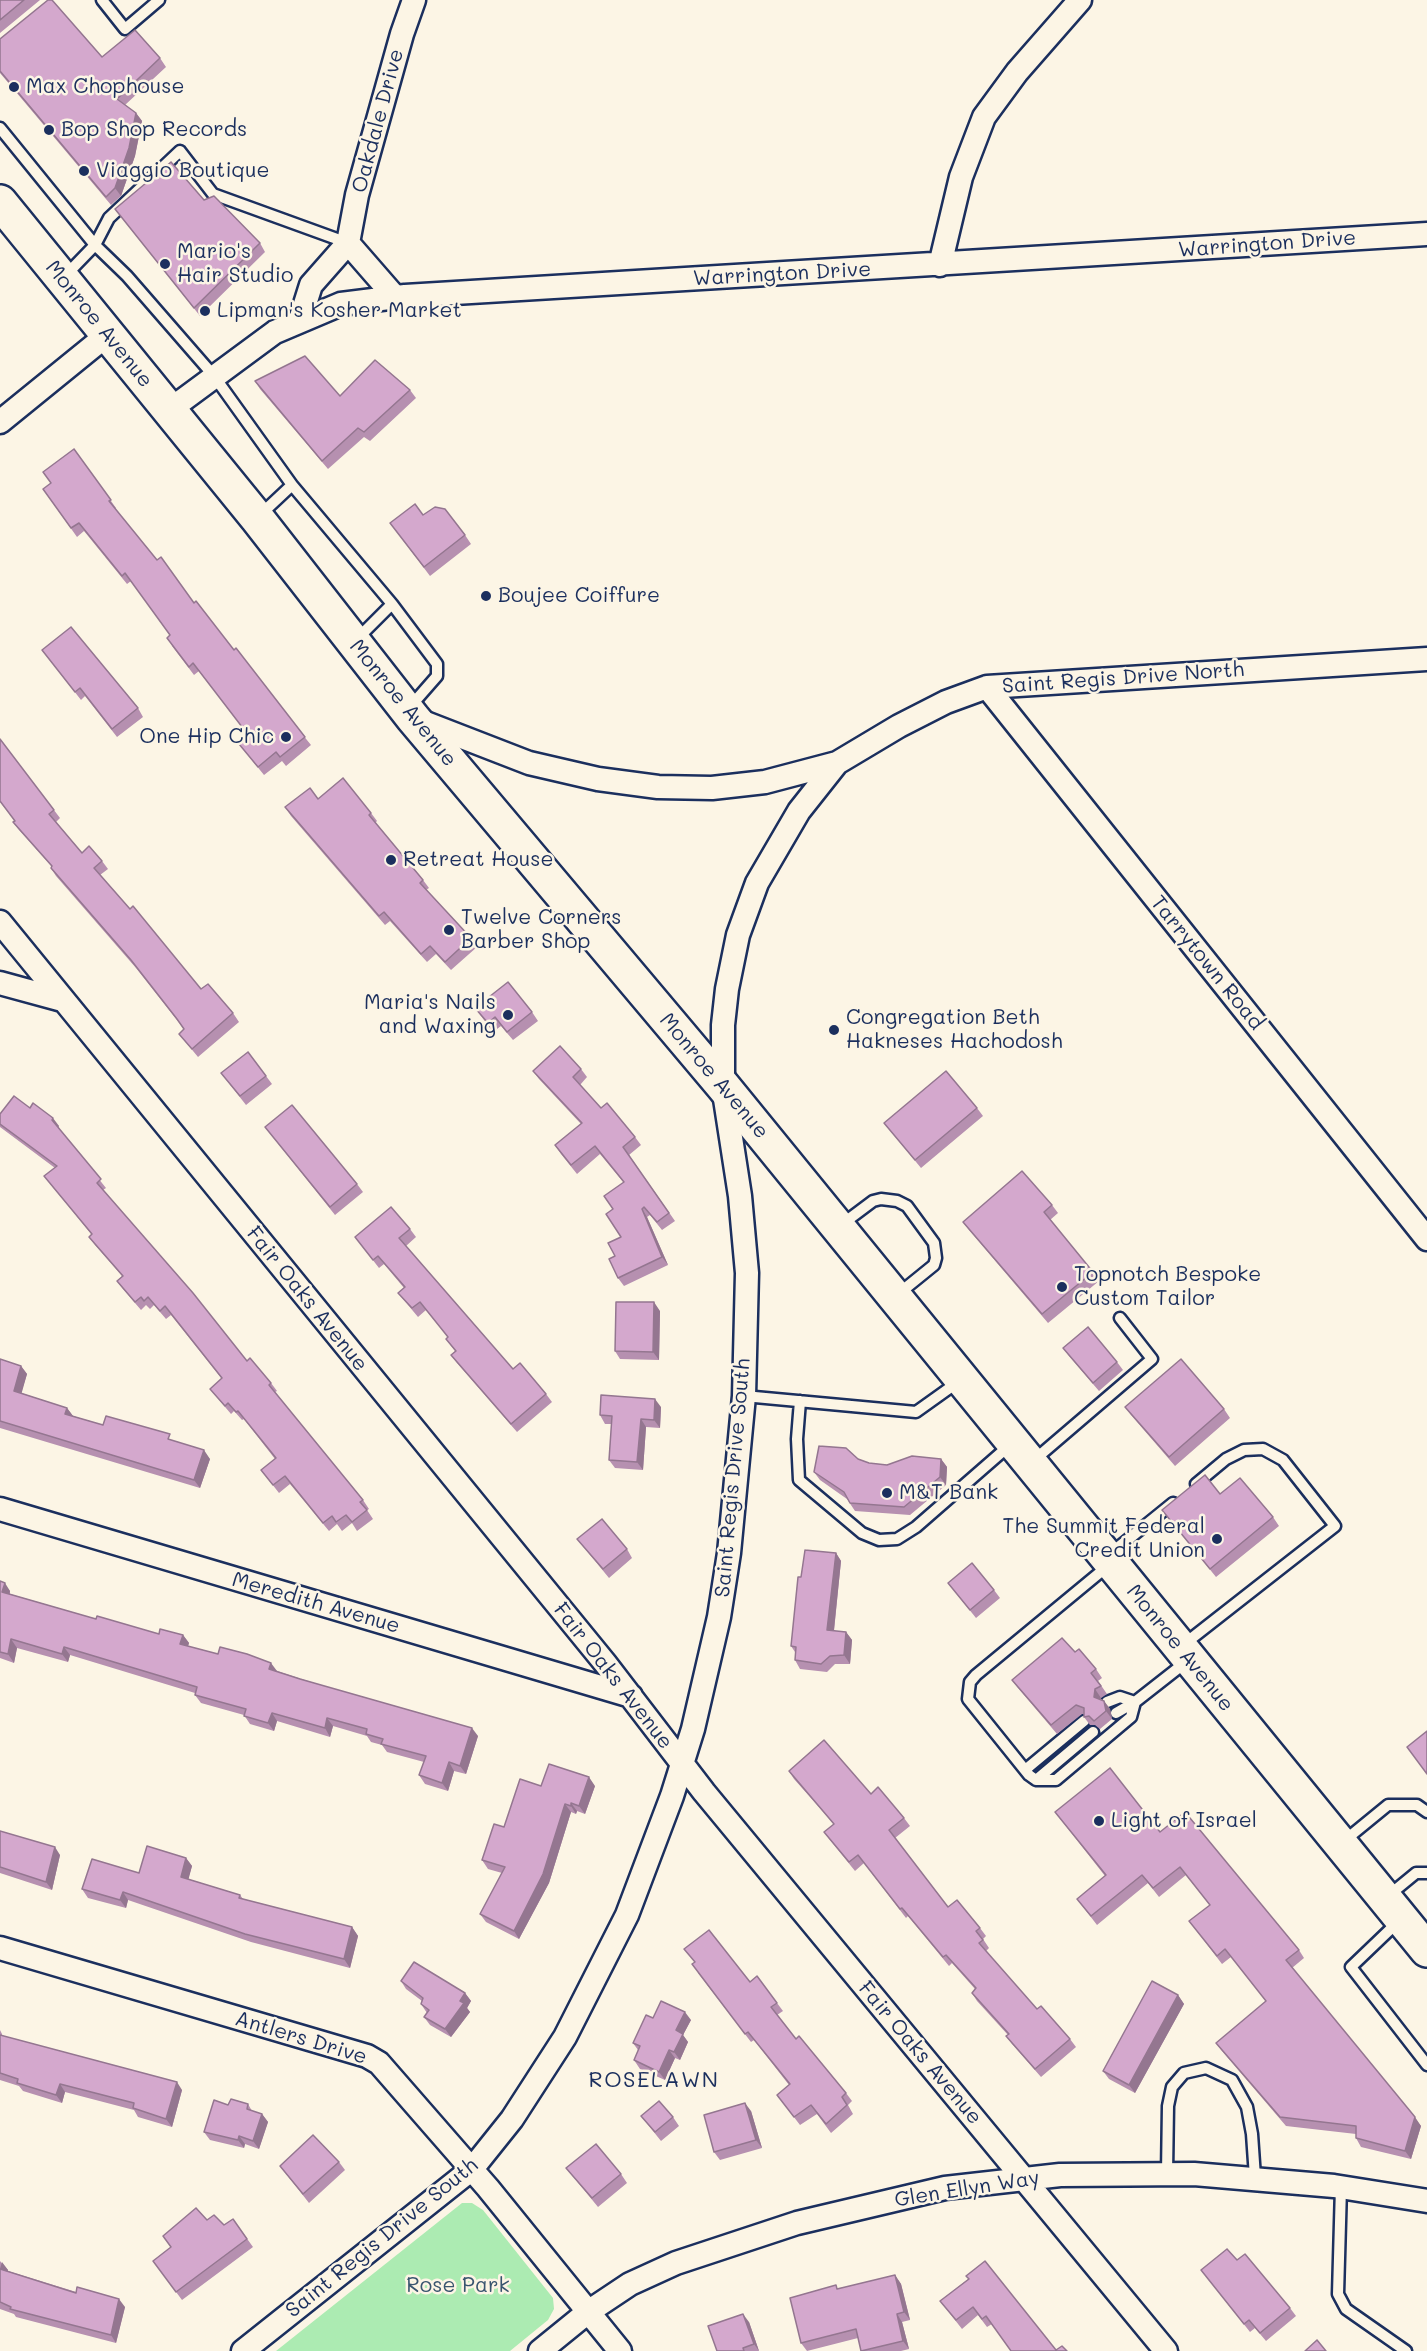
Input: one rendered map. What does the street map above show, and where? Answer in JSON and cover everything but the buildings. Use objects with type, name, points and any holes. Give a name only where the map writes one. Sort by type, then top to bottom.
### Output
[{"type":"main road","name":"Monroe Avenue","points":[[0,202],[257,518],[410,714],[723,1086],[1392,1910],[1427,1950]]},
{"type":"street","name":"Oakdale Drive","points":[[348,243],[357,195],[402,34],[414,0]]},
{"type":"street","points":[[940,265],[961,177],[984,117],[1017,72],[1080,0]]},
{"type":"street","name":"Warrington Drive","points":[[168,411],[250,348],[300,320],[341,304],[395,297],[1427,234]]},
{"type":"street","points":[[300,320],[311,285],[348,243],[395,297]]},
{"type":"street","points":[[0,423],[107,335]]},
{"type":"street","name":"Saint Regis Drive North","points":[[410,714],[529,763],[598,779],[658,787],[712,788],[765,782],[837,763],[899,726],[946,702],[987,687],[1427,659]]},
{"type":"street","name":"Tarrytown Road","points":[[987,687],[1427,1239]]},
{"type":"street","name":"Saint Regis Drive North","points":[[723,1086],[726,998],[738,935],[769,859],[799,811],[837,763]]},
{"type":"street","name":"Fair Oaks Avenue","points":[[0,922],[632,1696],[682,1764],[1166,2351]]},
{"type":"street","points":[[0,983],[62,1000]]},
{"type":"street","name":"Saint Regis Drive South","points":[[243,2351],[472,2169],[512,2119],[571,2027],[627,1915],[682,1764],[722,1596],[729,1552],[744,1396],[747,1273],[740,1196],[723,1086]]},
{"type":"street","name":"Meredith Avenue","points":[[0,1509],[632,1696]]},
{"type":"street","name":"Antlers Drive","points":[[0,1948],[367,2056],[379,2063],[472,2169],[620,2351]]},
{"type":"street","name":"Glen Ellyn Way","points":[[540,2351],[588,2312],[630,2284],[676,2263],[797,2223],[945,2188],[1024,2178],[1167,2173],[1255,2177],[1341,2187],[1427,2202]]},
{"type":"lane","points":[[102,0],[125,29],[159,0]]},
{"type":"lane","points":[[0,128],[94,245],[127,276],[214,376],[292,484],[392,604],[437,664],[436,676],[410,714]]},
{"type":"lane","points":[[63,278],[94,245],[109,218],[180,151],[213,194],[348,243]]},
{"type":"lane","points":[[257,518],[292,484]]},
{"type":"lane","points":[[354,642],[392,604]]},
{"type":"lane","points":[[838,1227],[873,1201],[897,1200],[907,1206],[934,1243],[936,1258],[934,1265],[895,1297]]},
{"type":"lane","points":[[800,1401],[797,1439],[799,1480],[862,1533],[879,1540],[897,1539],[1022,1453],[1152,1359],[1120,1318]]},
{"type":"lane","points":[[744,1396],[916,1412],[962,1379]]},
{"type":"lane","points":[[1116,1713],[1136,1702],[1185,1653],[1335,1526],[1282,1460],[1263,1449],[1244,1450],[1227,1458],[1184,1494],[970,1682],[968,1700],[1025,1770],[1036,1780],[1056,1780],[1131,1717],[1136,1702]]},
{"type":"lane","points":[[1107,1702],[1120,1697],[1136,1702]]},
{"type":"lane","points":[[1025,1770],[1084,1721]]},
{"type":"lane","points":[[1036,1780],[1093,1732]]},
{"type":"lane","points":[[1340,1845],[1388,1805],[1417,1805],[1427,1812]]},
{"type":"lane","points":[[1427,1874],[1416,1873],[1351,1967],[1427,2065]]},
{"type":"lane","points":[[1167,2173],[1168,2106],[1172,2087],[1184,2073],[1206,2068],[1232,2080],[1246,2107],[1252,2134],[1255,2177]]},
{"type":"lane","points":[[1341,2187],[1338,2294],[1346,2309],[1406,2351]]},
{"type":"green space","name":"Rose Park","points":[[462,2203],[472,2203],[483,2210],[553,2298],[554,2309],[548,2320],[510,2351],[276,2351]]},
{"type":"place","name":"Max Chophouse","points":[[14,87]]},
{"type":"place","name":"Bop Shop Records","points":[[49,130]]},
{"type":"place","name":"Viaggio Boutique","points":[[84,171]]},
{"type":"place","name":"Mario's Hair Studio","points":[[165,264]]},
{"type":"place","name":"Lipman's Kosher Market","points":[[205,311]]},
{"type":"place","name":"Boujee Coiffure","points":[[486,596]]},
{"type":"place","name":"One Hip Chic","points":[[286,737]]},
{"type":"place","name":"Retreat House","points":[[391,860]]},
{"type":"place","name":"Twelve Corners Barber Shop","points":[[449,930]]},
{"type":"place","name":"Maria's Nails and Waxing","points":[[508,1015]]},
{"type":"place","name":"Congregation Beth Hakneses Hachodosh","points":[[834,1030]]},
{"type":"place","name":"Topnotch Bespoke Custom Tailor","points":[[1062,1287]]},
{"type":"place","name":"M&T Bank","points":[[887,1493]]},
{"type":"place","name":"The Summit Federal Credit Union","points":[[1217,1539]]},
{"type":"place","name":"Light of Israel","points":[[1099,1821]]},
{"type":"district","name":"ROSELAWN","points":[[654,2080]]}]
